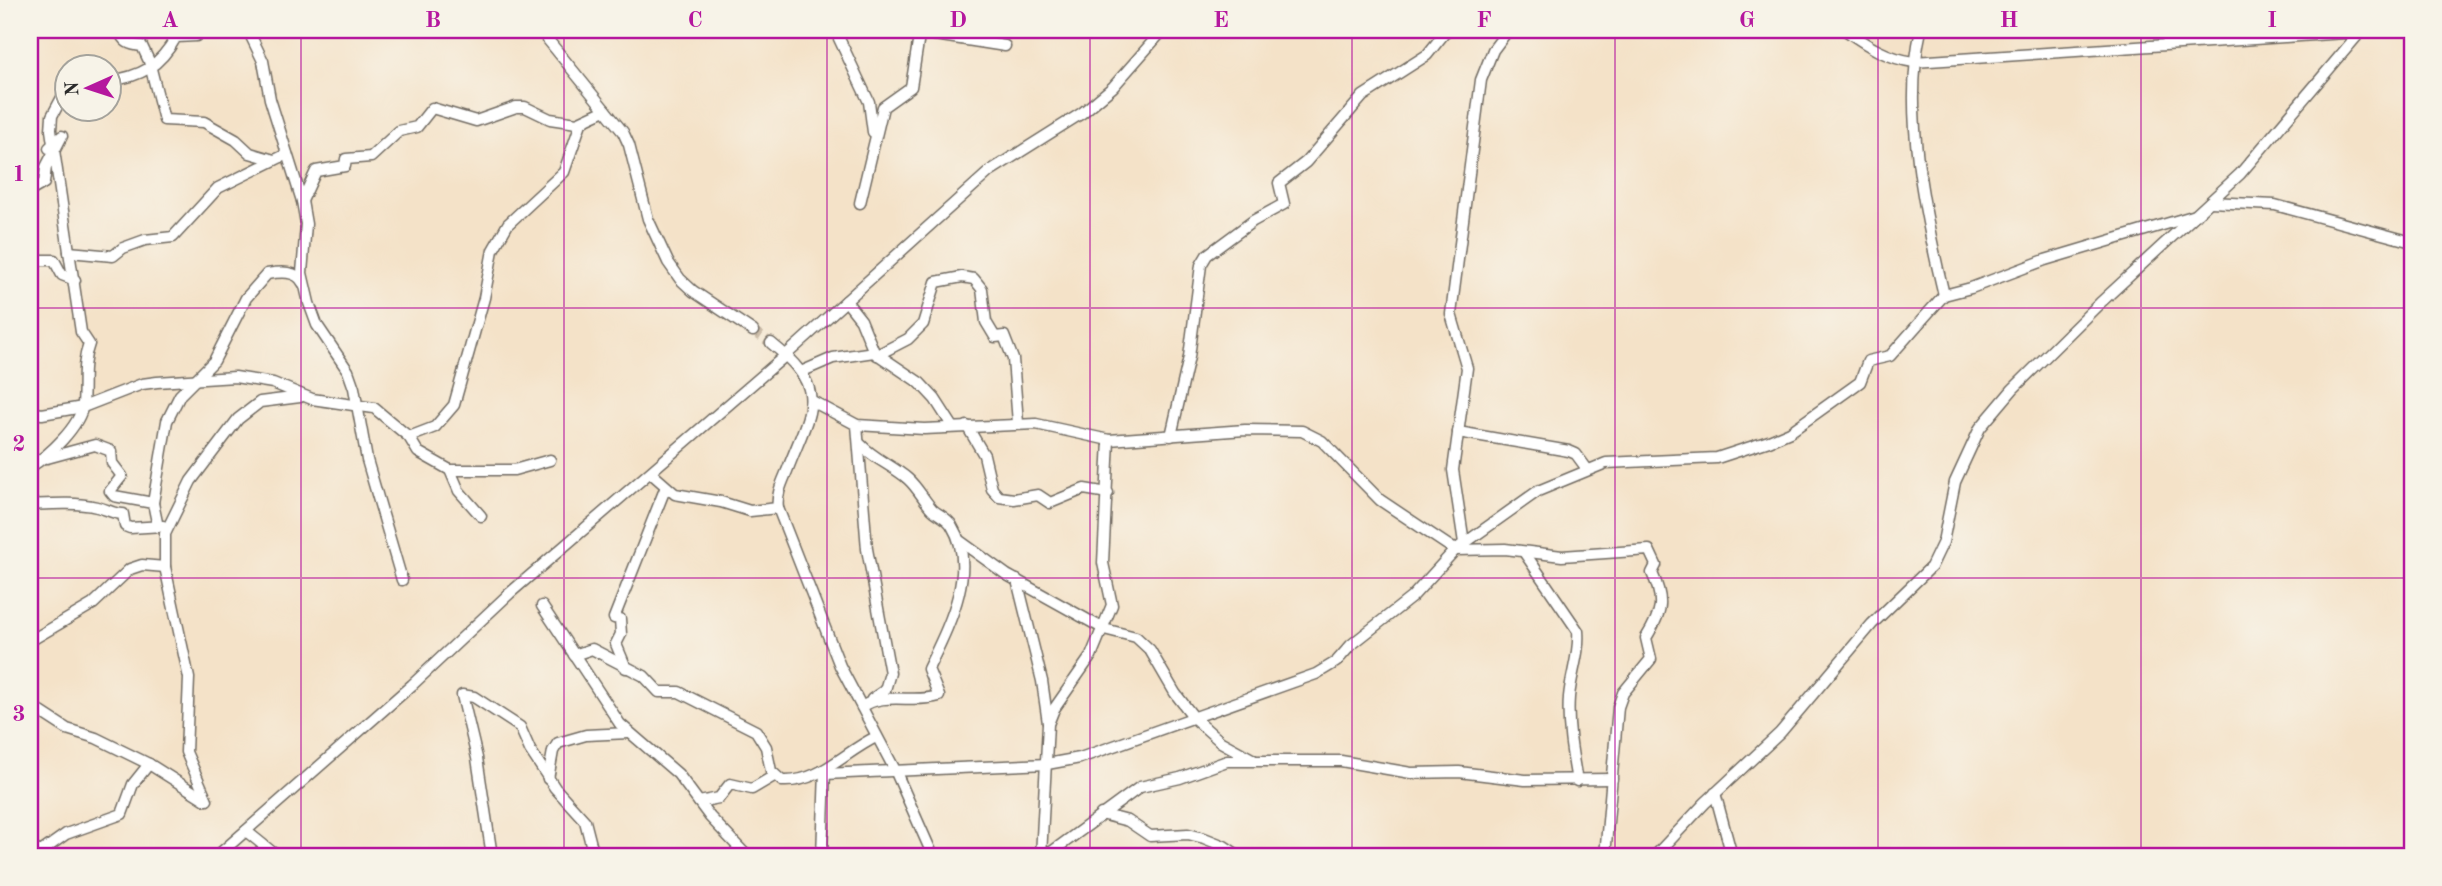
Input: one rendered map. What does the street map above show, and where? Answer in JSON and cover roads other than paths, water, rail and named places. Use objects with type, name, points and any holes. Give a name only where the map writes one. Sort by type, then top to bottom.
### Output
[{"type":"street","points":[[119,30],[122,39],[131,45],[142,46],[164,120],[204,122],[236,140],[250,153],[274,160]]},
{"type":"street","points":[[122,77],[151,69],[165,56],[176,37],[196,36],[199,30]]},
{"type":"street","points":[[248,30],[264,61],[270,99],[302,201],[306,224],[302,273],[305,287],[315,320],[348,371],[360,406],[366,460],[402,580]]},
{"type":"street","points":[[540,30],[605,110],[629,145],[654,236],[680,279],[753,331]]},
{"type":"street","points":[[835,30],[869,102],[873,146]]},
{"type":"street","points":[[903,30],[1006,46]]},
{"type":"street","points":[[217,856],[412,685],[510,593],[786,355],[990,171],[1093,104],[1135,64],[1163,30]]},
{"type":"street","points":[[1171,436],[1189,357],[1198,274],[1207,255],[1253,221],[1284,204],[1279,183],[1306,162],[1363,96],[1427,55],[1447,30]]},
{"type":"street","points":[[1460,547],[1454,491],[1466,368],[1451,314],[1455,266],[1468,192],[1481,79],[1493,50],[1508,30]]},
{"type":"street","points":[[1845,30],[1871,49],[1893,59],[1914,62],[2361,31]]},
{"type":"street","points":[[1922,30],[1914,62],[1926,219],[1944,295]]},
{"type":"street","points":[[860,203],[883,107],[911,87],[919,31]]},
{"type":"street","points":[[1655,856],[1715,793],[1780,733],[1872,624],[1931,567],[1943,542],[1955,482],[1980,428],[2013,388],[2100,303],[2240,174],[2361,31]]},
{"type":"street","points":[[302,201],[316,171],[345,166],[346,159],[353,156],[372,157],[399,131],[417,127],[432,108],[476,121],[516,107],[564,122],[577,123],[605,110]]},
{"type":"street","points":[[409,437],[435,427],[454,405],[484,298],[493,250],[509,224],[564,172],[581,123],[585,120]]},
{"type":"street","points":[[30,467],[59,443],[83,407],[82,361],[89,344],[81,332],[75,280],[52,151],[52,122]]},
{"type":"street","points":[[30,191],[44,183],[46,167],[62,136],[45,151],[52,151]]},
{"type":"street","points":[[69,252],[113,256],[123,248],[145,240],[173,236],[218,188],[288,154]]},
{"type":"street","points":[[2210,202],[2275,205],[2412,242]]},
{"type":"street","points":[[574,655],[592,649],[644,676],[659,692],[680,692],[756,732],[766,747],[774,776],[782,781],[796,782],[825,772],[1048,764],[1107,750],[1327,669],[1351,645],[1412,597],[1460,547],[1538,491],[1587,468],[1631,461],[1717,458],[1790,432],[1860,382],[1868,361],[1890,356],[1944,295],[1971,288],[2045,260],[2196,215]]},
{"type":"street","points":[[30,260],[54,260],[62,275],[75,280]]},
{"type":"street","points":[[30,705],[67,729],[96,738],[149,764],[207,800],[186,752],[189,678],[166,567],[163,526],[153,503],[167,421],[180,395],[214,361],[246,298],[267,274],[291,273],[300,277],[305,287]]},
{"type":"street","points":[[803,371],[824,361],[876,353],[908,339],[923,324],[936,282],[962,277],[974,279],[982,289],[986,322],[995,337],[1004,336],[1012,351],[1018,423]]},
{"type":"street","points":[[846,301],[861,320],[876,353],[920,383],[935,399],[953,428]]},
{"type":"street","points":[[771,343],[803,371],[812,401],[780,489],[778,508],[840,667],[895,770],[933,856]]},
{"type":"street","points":[[30,411],[42,415],[83,407],[142,384],[197,378],[254,380],[272,383],[304,397],[374,408],[409,437],[418,452],[450,470],[514,470],[550,460]]},
{"type":"street","points":[[163,526],[191,481],[238,419],[260,402],[304,397]]},
{"type":"street","points":[[812,401],[858,425],[953,428],[1036,424],[1109,440],[1280,428],[1314,435],[1380,500],[1460,547],[1562,556],[1648,551],[1656,565],[1652,573],[1660,598],[1660,614],[1646,638],[1651,659],[1646,669],[1623,693],[1618,707],[1605,856]]},
{"type":"street","points":[[858,425],[867,549],[890,673],[886,690],[862,707]]},
{"type":"street","points":[[967,426],[984,455],[992,489],[999,496],[1013,499],[1038,495],[1050,503],[1084,489],[1108,493]]},
{"type":"street","points":[[1458,432],[1569,451],[1576,454],[1587,468]]},
{"type":"street","points":[[1048,724],[1054,709],[1090,656],[1104,629],[1112,605],[1103,563],[1109,440]]},
{"type":"street","points":[[860,444],[919,489],[932,510],[951,522],[960,541],[961,581],[942,645],[928,669],[939,696],[920,699],[872,699]]},
{"type":"street","points":[[40,461],[94,445],[111,451],[112,463],[122,476],[110,491],[114,496],[153,503]]},
{"type":"street","points":[[450,470],[459,491],[481,516]]},
{"type":"street","points":[[651,473],[665,489],[674,494],[721,502],[750,512],[778,508]]},
{"type":"street","points":[[626,668],[616,645],[621,634],[620,619],[614,618],[665,489]]},
{"type":"street","points":[[30,505],[63,503],[99,507],[111,513],[123,514],[125,526],[130,528],[163,526]]},
{"type":"street","points":[[960,541],[1017,580],[1104,629],[1136,637],[1150,650],[1195,719],[1221,743],[1253,760]]},
{"type":"street","points":[[1524,552],[1578,631],[1579,647],[1573,665],[1568,723],[1577,781]]},
{"type":"street","points":[[30,641],[93,604],[130,569],[142,565],[166,567]]},
{"type":"street","points":[[1017,580],[1042,681],[1048,724],[1043,856]]},
{"type":"street","points":[[542,606],[629,733],[678,774],[747,856]]},
{"type":"street","points":[[492,856],[477,758],[462,695],[474,696],[516,723],[548,779],[585,821],[594,856]]},
{"type":"street","points":[[548,779],[553,751],[558,743],[586,735],[629,733]]},
{"type":"street","points":[[822,856],[825,772],[854,748],[876,737]]},
{"type":"street","points":[[1043,856],[1140,787],[1180,778],[1224,761],[1341,761],[1411,773],[1459,772],[1525,780],[1612,779]]},
{"type":"street","points":[[38,853],[66,834],[122,814],[135,779],[149,764]]},
{"type":"street","points":[[699,802],[719,798],[730,784],[752,789],[774,776]]},
{"type":"street","points":[[1715,793],[1732,856]]},
{"type":"street","points":[[1101,814],[1128,821],[1150,836],[1188,835],[1204,838],[1231,849],[1239,856]]},
{"type":"street","points":[[246,831],[277,856]]},
{"type":"street","points":[[30,848],[38,853],[54,856]]},
{"type":"tunnel","points":[[753,331],[771,343]]}]
